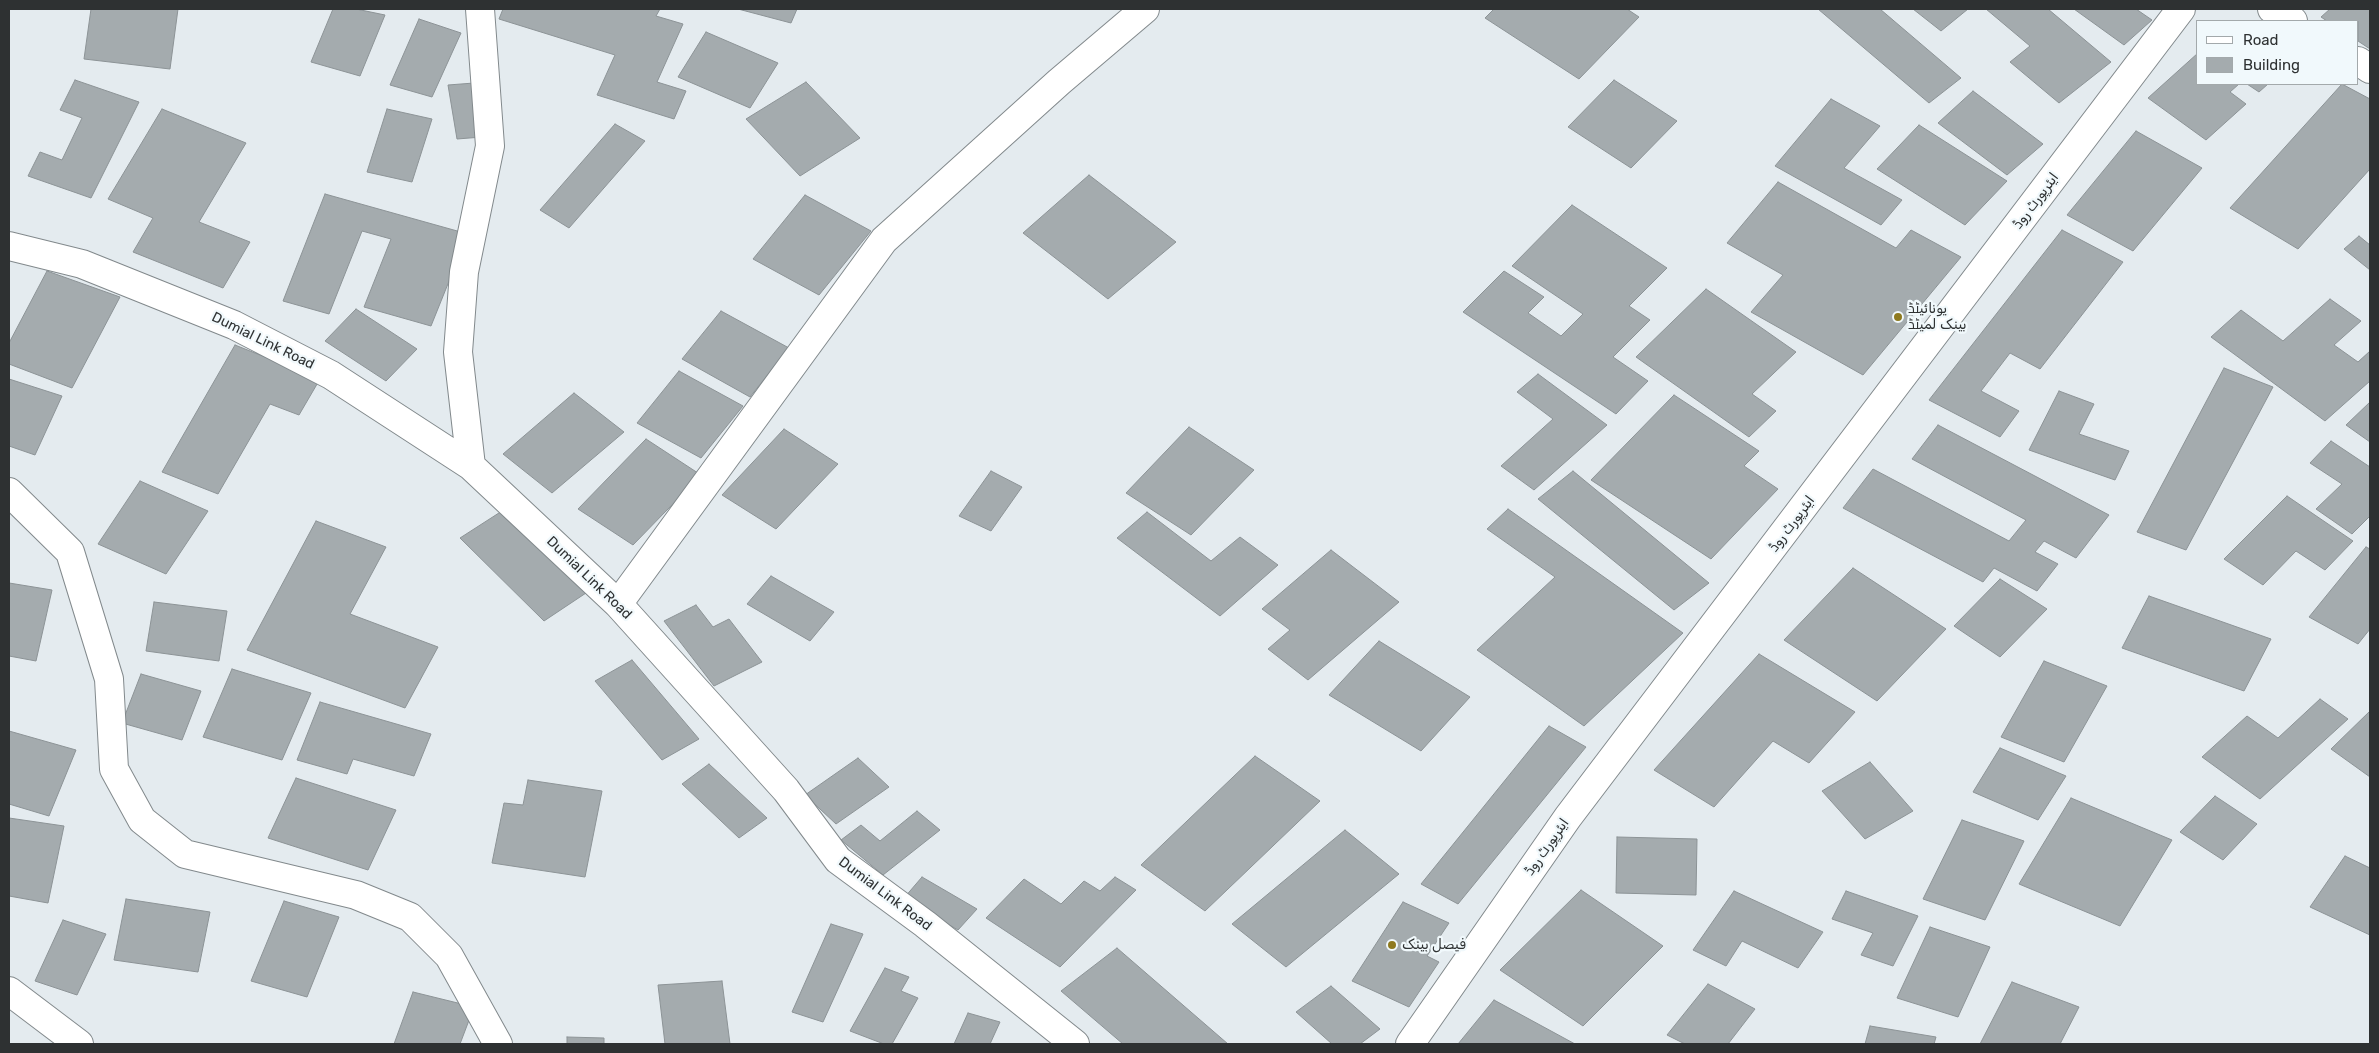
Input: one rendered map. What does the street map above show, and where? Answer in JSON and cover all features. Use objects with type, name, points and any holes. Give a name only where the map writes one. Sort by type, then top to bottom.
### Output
[{"type":"main road","points":[[471,466],[458,352],[464,272],[490,146],[480,9]]},
{"type":"main road","points":[[618,604],[884,240],[1059,82],[1146,9]]},
{"type":"main road","name":"ایئرپورٹ روڈ","points":[[1410,1044],[1568,817],[2181,9]]},
{"type":"main road","points":[[2272,9],[2290,20]]},
{"type":"main road","points":[[2359,62],[2370,69]]},
{"type":"main road","name":"Dumial Link Road","points":[[9,246],[82,264],[234,324],[332,375],[471,466],[618,604],[786,790],[838,860],[925,924],[1075,1044]]},
{"type":"main road","points":[[9,492],[70,552],[109,679],[114,769],[142,820],[186,854],[356,895],[410,917],[448,956],[498,1044]]},
{"type":"main road","points":[[9,991],[79,1044]]},
{"type":"building","points":[[91,9],[178,9],[170,69],[84,59]]},
{"type":"building","points":[[333,9],[356,9],[385,15],[360,76],[311,62]]},
{"type":"building","points":[[503,9],[660,9],[656,16],[683,24],[657,82],[686,91],[674,119],[597,95],[615,55],[499,19]]},
{"type":"building","points":[[738,9],[797,9],[791,23]]},
{"type":"building","points":[[1494,9],[1627,9],[1639,17],[1579,79],[1485,18]]},
{"type":"building","points":[[1818,9],[1880,9],[1961,78],[1929,103]]},
{"type":"building","points":[[1913,9],[1968,9],[1941,31]]},
{"type":"building","points":[[1986,9],[2048,9],[2111,62],[2059,103],[2010,62],[2030,46]]},
{"type":"building","points":[[2074,9],[2136,9],[2152,20],[2124,45]]},
{"type":"building","points":[[2330,9],[2370,9],[2370,49],[2359,42],[2359,20],[2326,20],[2321,17]]},
{"type":"building","points":[[419,19],[461,33],[432,97],[390,85]]},
{"type":"building","points":[[706,32],[778,63],[750,108],[678,77]]},
{"type":"building","points":[[2196,55],[2196,85],[2238,85],[2230,92],[2246,104],[2206,140],[2148,98]]},
{"type":"building","points":[[75,80],[139,102],[91,198],[28,176],[40,152],[62,160],[82,118],[60,110]]},
{"type":"building","points":[[1614,80],[1677,121],[1631,168],[1568,127]]},
{"type":"building","points":[[806,82],[860,138],[800,176],[746,119]]},
{"type":"building","points":[[474,83],[482,137],[457,139],[448,85]]},
{"type":"building","points":[[2248,85],[2267,85],[2259,92]]},
{"type":"building","points":[[2341,85],[2370,99],[2370,169],[2298,249],[2230,208]]},
{"type":"building","points":[[1973,91],[2043,144],[2007,175],[1938,123]]},
{"type":"building","points":[[1831,99],[1880,126],[1844,168],[1902,200],[1881,225],[1775,166]]},
{"type":"building","points":[[162,109],[246,143],[199,222],[250,242],[223,288],[133,252],[153,218],[108,199]]},
{"type":"building","points":[[387,109],[432,119],[412,182],[367,172]]},
{"type":"building","points":[[615,124],[645,141],[569,228],[540,210]]},
{"type":"building","points":[[1919,125],[2007,181],[1965,225],[1877,169]]},
{"type":"building","points":[[2136,131],[2202,168],[2133,251],[2067,215]]},
{"type":"building","points":[[1089,175],[1176,242],[1108,299],[1023,233]]},
{"type":"building","points":[[1778,182],[1896,248],[1911,230],[1961,257],[1863,375],[1751,312],[1783,275],[1727,243]]},
{"type":"building","points":[[325,194],[468,234],[431,326],[364,307],[391,239],[362,231],[329,314],[283,301]]},
{"type":"building","points":[[805,195],[871,231],[819,295],[753,259]]},
{"type":"building","points":[[1572,205],[1667,268],[1629,306],[1650,320],[1613,357],[1648,381],[1616,414],[1463,312],[1504,271],[1544,297],[1528,313],[1561,336],[1583,314],[1512,266]]},
{"type":"building","points":[[2062,230],[2123,262],[2040,369],[2010,353],[1981,391],[2019,411],[2000,437],[1929,400]]},
{"type":"building","points":[[2359,236],[2370,245],[2370,270],[2344,249]]},
{"type":"building","points":[[47,271],[120,297],[72,388],[9,364],[9,343]]},
{"type":"building","points":[[1706,289],[1796,352],[1752,394],[1776,411],[1749,437],[1636,357]]},
{"type":"building","points":[[2330,299],[2361,321],[2334,345],[2358,362],[2370,351],[2370,381],[2325,421],[2211,337],[2241,310],[2283,341]]},
{"type":"building","points":[[356,309],[417,349],[386,381],[325,341]]},
{"type":"building","points":[[721,311],[789,348],[750,397],[682,359]]},
{"type":"building","points":[[235,345],[320,379],[299,415],[270,404],[218,494],[162,472]]},
{"type":"building","points":[[2224,368],[2273,387],[2186,550],[2137,532]]},
{"type":"building","points":[[679,371],[743,406],[701,458],[637,423]]},
{"type":"building","points":[[1538,374],[1607,425],[1534,490],[1501,466],[1553,419],[1517,392]]},
{"type":"building","points":[[9,379],[62,396],[35,455],[9,446]]},
{"type":"building","points":[[2059,391],[2094,404],[2079,434],[2129,451],[2115,480],[2029,450]]},
{"type":"building","points":[[574,393],[624,432],[552,493],[503,454]]},
{"type":"building","points":[[1674,395],[1759,451],[1744,466],[1778,489],[1711,559],[1591,480]]},
{"type":"building","points":[[2370,402],[2370,442],[2346,425]]},
{"type":"building","points":[[1938,425],[2109,515],[2076,558],[2044,541],[2035,552],[2058,564],[2037,591],[1994,568],[1983,582],[1843,508],[1873,469],[2009,541],[2026,520],[1912,459]]},
{"type":"building","points":[[1189,427],[1254,470],[1191,535],[1126,493]]},
{"type":"building","points":[[784,429],[838,464],[776,529],[722,495]]},
{"type":"building","points":[[646,439],[701,475],[633,545],[578,509]]},
{"type":"building","points":[[2331,441],[2370,467],[2370,516],[2352,534],[2316,509],[2342,484],[2310,463]]},
{"type":"building","points":[[991,471],[1022,487],[991,531],[959,516]]},
{"type":"building","points":[[1573,471],[1709,583],[1674,610],[1538,499]]},
{"type":"building","points":[[140,481],[208,511],[166,574],[98,544]]},
{"type":"building","points":[[2287,496],[2353,541],[2325,570],[2296,551],[2263,585],[2224,559]]},
{"type":"building","points":[[1508,509],[1683,633],[1584,726],[1477,650],[1555,577],[1487,529]]},
{"type":"building","points":[[502,511],[586,593],[544,621],[460,538]]},
{"type":"building","points":[[1147,512],[1211,561],[1240,537],[1278,565],[1220,616],[1117,538]]},
{"type":"building","points":[[316,521],[386,547],[350,614],[438,647],[405,708],[247,650]]},
{"type":"building","points":[[2366,547],[2370,549],[2370,629],[2358,644],[2309,617]]},
{"type":"building","points":[[1331,550],[1399,602],[1308,680],[1268,649],[1290,630],[1262,609]]},
{"type":"building","points":[[1853,568],[1946,629],[1877,701],[1784,640]]},
{"type":"building","points":[[771,576],[834,612],[810,641],[747,604]]},
{"type":"building","points":[[2000,579],[2047,609],[2000,657],[1954,626]]},
{"type":"building","points":[[9,583],[52,590],[36,661],[9,656]]},
{"type":"building","points":[[2149,596],[2271,639],[2244,691],[2122,648]]},
{"type":"building","points":[[154,602],[227,611],[219,661],[146,651]]},
{"type":"building","points":[[696,605],[713,627],[729,619],[762,662],[714,686],[664,621]]},
{"type":"building","points":[[1379,641],[1470,697],[1421,751],[1329,695]]},
{"type":"building","points":[[1759,654],[1855,712],[1809,763],[1773,741],[1714,807],[1654,770]]},
{"type":"building","points":[[632,660],[699,739],[662,760],[595,681]]},
{"type":"building","points":[[2044,661],[2107,686],[2064,762],[2001,737]]},
{"type":"building","points":[[232,669],[311,693],[282,760],[203,737]]},
{"type":"building","points":[[141,674],[201,691],[182,740],[122,723]]},
{"type":"building","points":[[2320,699],[2348,719],[2260,799],[2202,757],[2247,716],[2278,738]]},
{"type":"building","points":[[320,702],[431,734],[414,776],[353,759],[347,774],[297,760]]},
{"type":"building","points":[[2370,711],[2370,777],[2331,749]]},
{"type":"building","points":[[1549,726],[1586,747],[1458,904],[1421,884]]},
{"type":"building","points":[[9,731],[76,750],[49,816],[9,804]]},
{"type":"building","points":[[2000,748],[2066,776],[2038,820],[1973,792]]},
{"type":"building","points":[[1255,756],[1320,801],[1205,911],[1141,865]]},
{"type":"building","points":[[858,758],[889,787],[836,824],[805,795]]},
{"type":"building","points":[[1870,762],[1913,811],[1865,839],[1822,791]]},
{"type":"building","points":[[709,764],[767,818],[739,838],[682,784]]},
{"type":"building","points":[[296,778],[396,810],[368,870],[268,838]]},
{"type":"building","points":[[528,780],[602,791],[585,877],[492,863],[504,803],[523,805]]},
{"type":"building","points":[[2215,796],[2257,824],[2223,860],[2180,832]]},
{"type":"building","points":[[2071,798],[2172,840],[2120,926],[2019,884]]},
{"type":"building","points":[[917,811],[940,830],[883,875],[841,840],[861,825],[880,841]]},
{"type":"building","points":[[9,818],[64,826],[48,903],[9,896]]},
{"type":"building","points":[[1962,820],[2024,841],[1985,920],[1923,899]]},
{"type":"building","points":[[1345,830],[1399,874],[1286,967],[1232,924]]},
{"type":"building","points":[[1617,837],[1697,839],[1696,895],[1616,893]]},
{"type":"building","points":[[2345,856],[2370,868],[2370,935],[2310,907]]},
{"type":"building","points":[[922,877],[977,909],[958,930],[904,898]]},
{"type":"building","points":[[1115,877],[1136,890],[1060,967],[986,918],[1024,879],[1061,904],[1084,881],[1100,891]]},
{"type":"building","points":[[1581,890],[1663,946],[1583,1026],[1500,970]]},
{"type":"building","points":[[1734,891],[1823,932],[1798,968],[1742,941],[1726,966],[1693,950]]},
{"type":"building","points":[[1846,891],[1918,916],[1893,966],[1861,955],[1873,933],[1832,919]]},
{"type":"building","points":[[126,899],[210,912],[198,972],[114,960]]},
{"type":"building","points":[[284,901],[339,917],[307,997],[251,981]]},
{"type":"building","points":[[1403,902],[1449,923],[1427,956],[1439,962],[1409,1007],[1352,981]]},
{"type":"building","points":[[63,920],[106,934],[77,995],[35,981]]},
{"type":"building","points":[[831,924],[863,934],[823,1022],[792,1012]]},
{"type":"building","points":[[1930,927],[1990,947],[1958,1017],[1897,998]]},
{"type":"building","points":[[1117,948],[1228,1044],[1123,1044],[1061,991]]},
{"type":"building","points":[[885,968],[909,977],[901,991],[918,998],[892,1044],[884,1044],[850,1031]]},
{"type":"building","points":[[722,981],[730,1044],[665,1044],[658,985]]},
{"type":"building","points":[[2012,982],[2079,1007],[2060,1044],[1980,1044]]},
{"type":"building","points":[[1708,984],[1755,1009],[1728,1044],[1685,1044],[1667,1035]]},
{"type":"building","points":[[1331,986],[1380,1029],[1360,1044],[1332,1044],[1296,1012]]},
{"type":"building","points":[[413,992],[474,1007],[460,1044],[394,1044]]},
{"type":"building","points":[[1494,1000],[1575,1044],[1458,1044]]},
{"type":"building","points":[[968,1013],[1000,1022],[990,1044],[954,1044]]},
{"type":"building","points":[[1870,1026],[1936,1037],[1934,1044],[1865,1044]]},
{"type":"building","points":[[567,1037],[604,1038],[604,1044],[567,1044]]},
{"type":"place","name":"یونائیٹڈ بینک لمیٹڈ","points":[[1898,317]]},
{"type":"place","name":"فیصل بینک","points":[[1392,945]]}]
